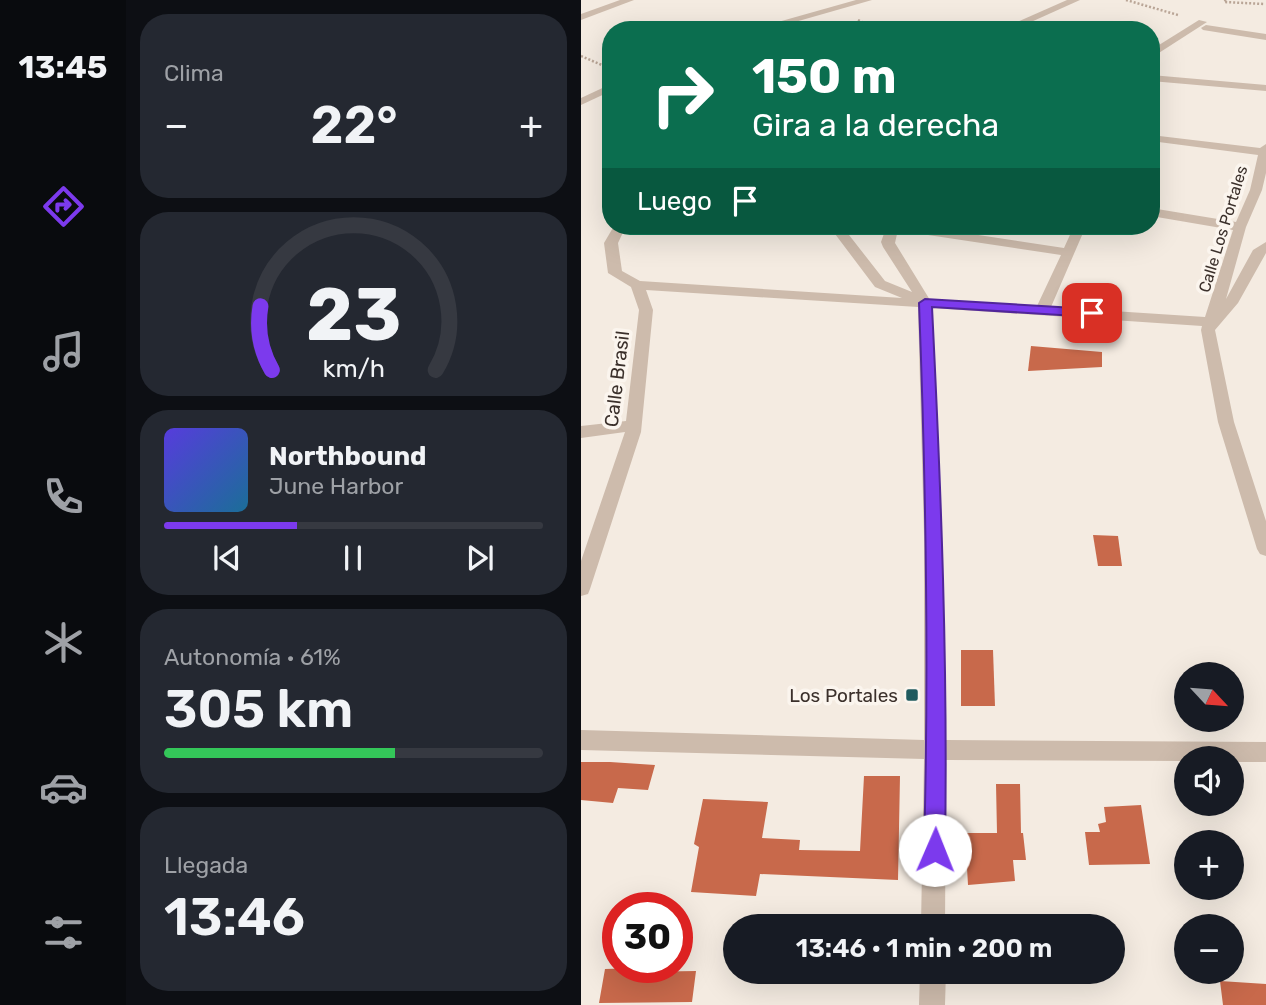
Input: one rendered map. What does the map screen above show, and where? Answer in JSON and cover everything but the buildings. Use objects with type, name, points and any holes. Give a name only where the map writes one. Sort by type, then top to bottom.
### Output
[{"type":"street","points":[[581,17],[629,0]]},
{"type":"street","points":[[789,21],[867,0]]},
{"type":"street","points":[[1025,21],[1075,0]]},
{"type":"street","points":[[1160,49],[1204,25],[1266,37]]},
{"type":"street","points":[[1160,54],[1164,47]]},
{"type":"street","points":[[1160,79],[1266,88]]},
{"type":"street","points":[[581,102],[602,92]]},
{"type":"street","points":[[1160,139],[1265,150]]},
{"type":"street","name":"Calle Los Portales","points":[[1265,150],[1256,190],[1240,227],[1208,330],[1226,422],[1266,549]]},
{"type":"street","points":[[1160,214],[1240,227]]},
{"type":"street","points":[[615,235],[611,243],[615,274],[637,285],[1212,322],[1231,303],[1258,253],[1266,246]]},
{"type":"street","points":[[842,235],[880,284],[925,303]]},
{"type":"street","points":[[890,235],[888,242],[892,254],[911,276],[925,303],[933,476],[937,750],[933,914]]},
{"type":"street","points":[[949,235],[1067,252]]},
{"type":"street","points":[[1043,310],[1076,235]]},
{"type":"street","name":"Calle Brasil","points":[[581,589],[634,425],[646,310],[637,285]]},
{"type":"street","points":[[581,432],[634,425]]},
{"type":"street","points":[[581,740],[937,750],[1266,752]]},
{"type":"street","points":[[932,1005],[933,984]]},
{"type":"path","points":[[1126,0],[1204,25]]},
{"type":"path","points":[[1226,0],[1224,2],[1232,4],[1264,4]]},
{"type":"path","points":[[581,56],[602,65]]},
{"type":"place","name":"Los Portales","points":[[912,695]]},
{"type":"route","points":[[935,850],[937,750],[933,476],[925,303],[1092,313]]}]
